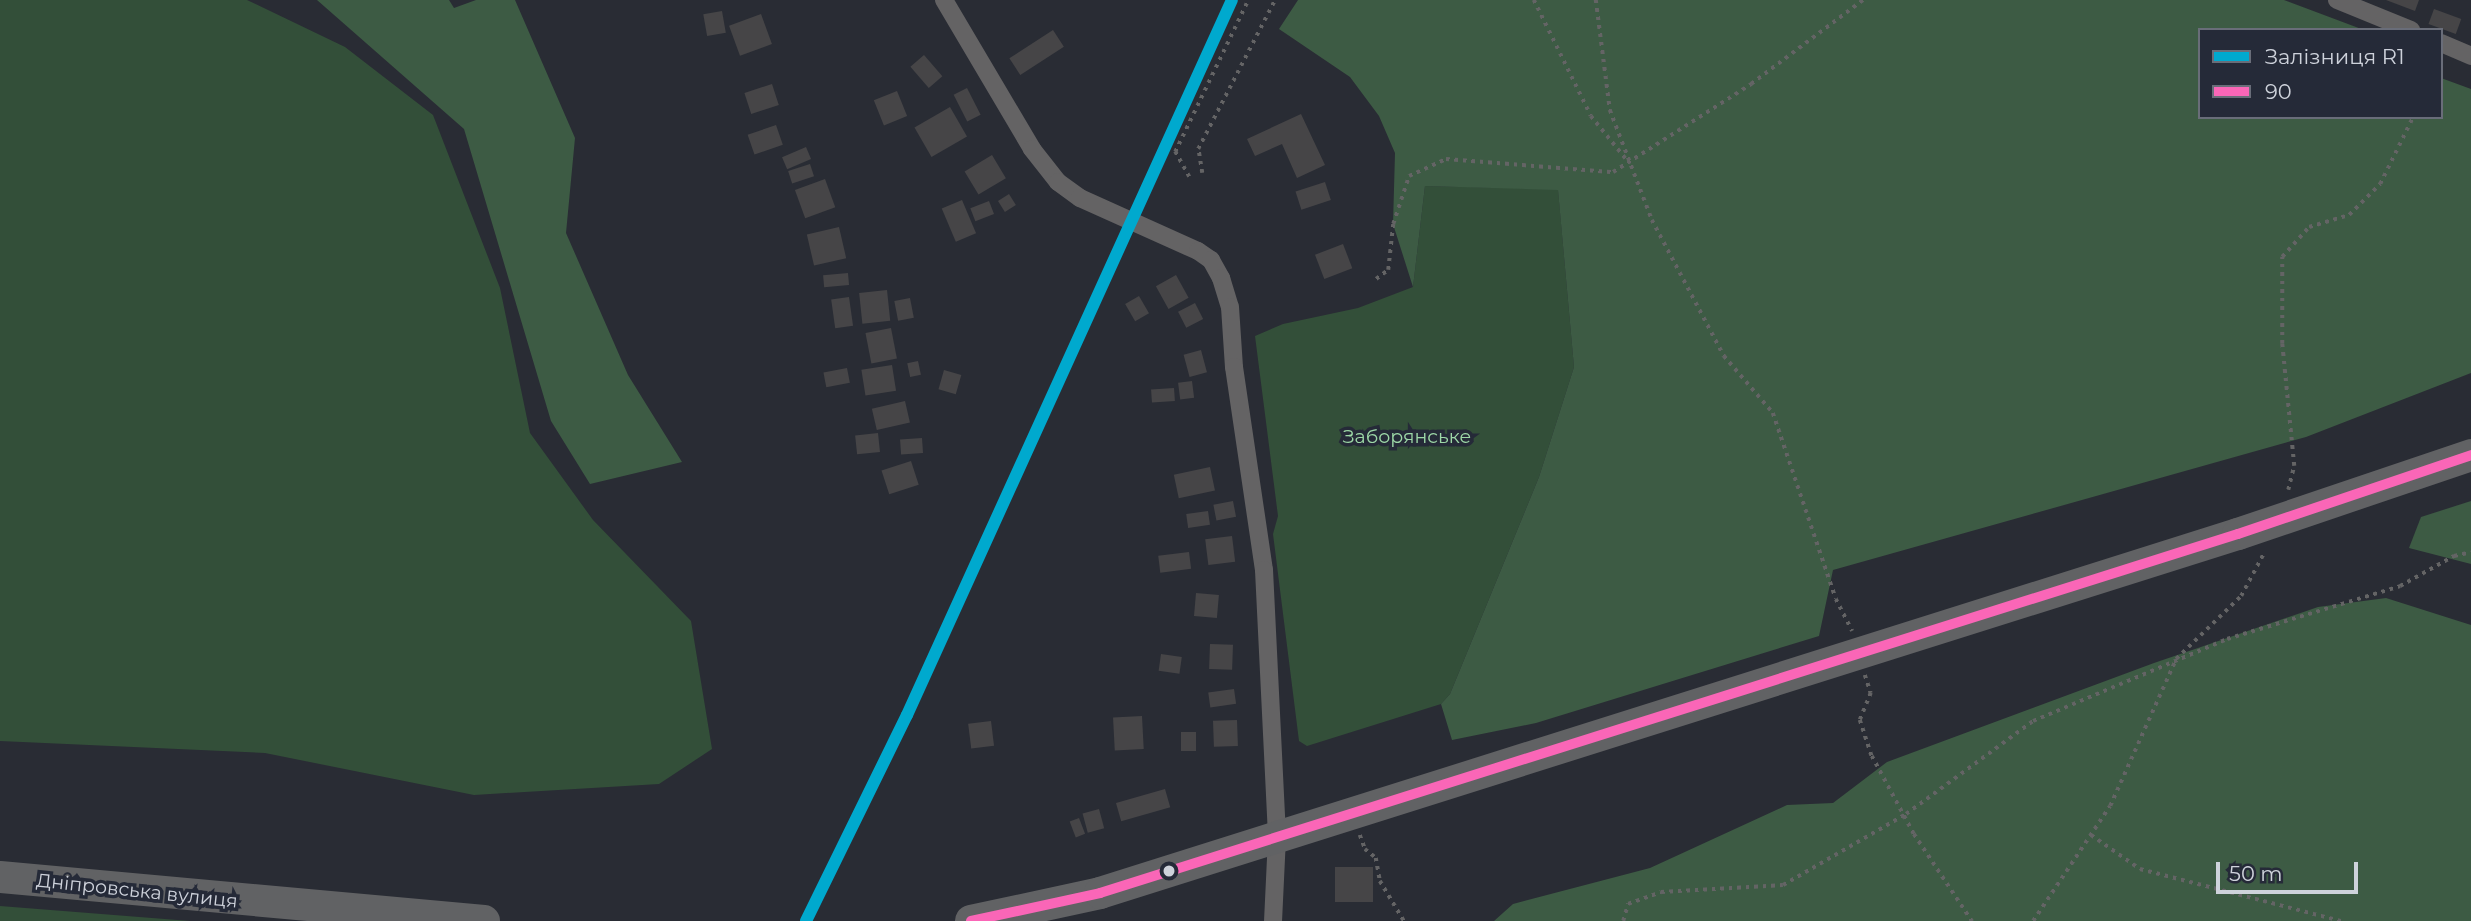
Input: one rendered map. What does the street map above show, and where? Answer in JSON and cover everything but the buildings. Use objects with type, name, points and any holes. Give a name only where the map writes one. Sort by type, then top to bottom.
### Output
[{"type":"highway","points":[[971,921],[1100,893],[1857,651],[2281,519],[2471,455]]},
{"type":"highway","name":"Дніпровська вулиця","points":[[0,877],[484,921]]},
{"type":"street","points":[[944,0],[1032,149],[1058,182],[1080,198],[1198,251],[1211,260],[1221,278],[1230,307],[1234,367],[1264,570],[1277,837],[1273,921]]},
{"type":"street","points":[[2337,0],[2406,28]]},
{"type":"street","points":[[2443,44],[2471,56]]},
{"type":"path","points":[[1189,177],[1175,152],[1248,0]]},
{"type":"path","points":[[1202,173],[1198,149],[1275,0]]},
{"type":"path","points":[[1534,0],[1591,116],[1629,162]]},
{"type":"path","points":[[1596,0],[1610,110],[1629,162],[1687,292],[1724,356],[1773,413],[1871,693],[1860,720],[1872,756],[1906,814],[1914,834],[1972,921]]},
{"type":"path","points":[[1376,279],[1388,270],[1393,223],[1409,176],[1446,159],[1613,172],[1751,84],[1863,0]]},
{"type":"path","points":[[2033,921],[2110,806],[2176,659],[2241,596],[2281,519],[2294,466],[2282,344],[2282,257],[2309,227],[2349,215],[2380,184],[2412,119]]},
{"type":"path","points":[[1623,921],[1628,904],[1661,892],[1783,885],[1906,814],[2033,721],[2176,659],[2400,586],[2454,556],[2471,552]]},
{"type":"path","points":[[1352,813],[1365,849],[1376,858],[1380,881],[1404,921]]},
{"type":"path","points":[[2091,835],[2140,869],[2341,921]]},
{"type":"green space","points":[[0,0],[247,0],[345,47],[433,115],[500,288],[530,433],[593,520],[691,621],[712,749],[659,784],[474,795],[265,753],[0,741]]},
{"type":"green space","points":[[317,0],[449,0],[454,8],[476,0],[515,0],[575,138],[566,233],[628,375],[682,462],[590,484],[551,421],[464,129]]},
{"type":"green space","points":[[1298,0],[2284,0],[2359,28],[2198,28],[2198,119],[2443,119],[2443,79],[2471,89],[2471,373],[2306,437],[1833,570],[1819,636],[1536,723],[1452,740],[1441,704],[1450,694],[1539,477],[1574,367],[1558,190],[1425,186],[1413,287],[1393,224],[1395,153],[1379,116],[1350,77],[1279,29]]},
{"type":"green space","name":"Заборянське","points":[[1425,186],[1558,189],[1574,367],[1539,477],[1450,694],[1441,704],[1307,746],[1299,741],[1273,534],[1278,516],[1255,336],[1283,324],[1358,308],[1413,287]]},
{"type":"green space","points":[[2471,501],[2471,564],[2409,548],[2421,517]]},
{"type":"green space","points":[[2386,598],[2471,625],[2471,921],[1494,921],[1513,904],[1650,868],[1787,805],[1833,803],[1887,762],[2154,663],[2318,607]]},
{"type":"green space","points":[[0,906],[190,921],[0,921]]},
{"type":"rail line","name":"R1","points":[[806,921],[907,715],[1232,0]]},
{"type":"transit line","name":"90","points":[[971,921],[1100,893],[2238,534],[2471,455]]}]
